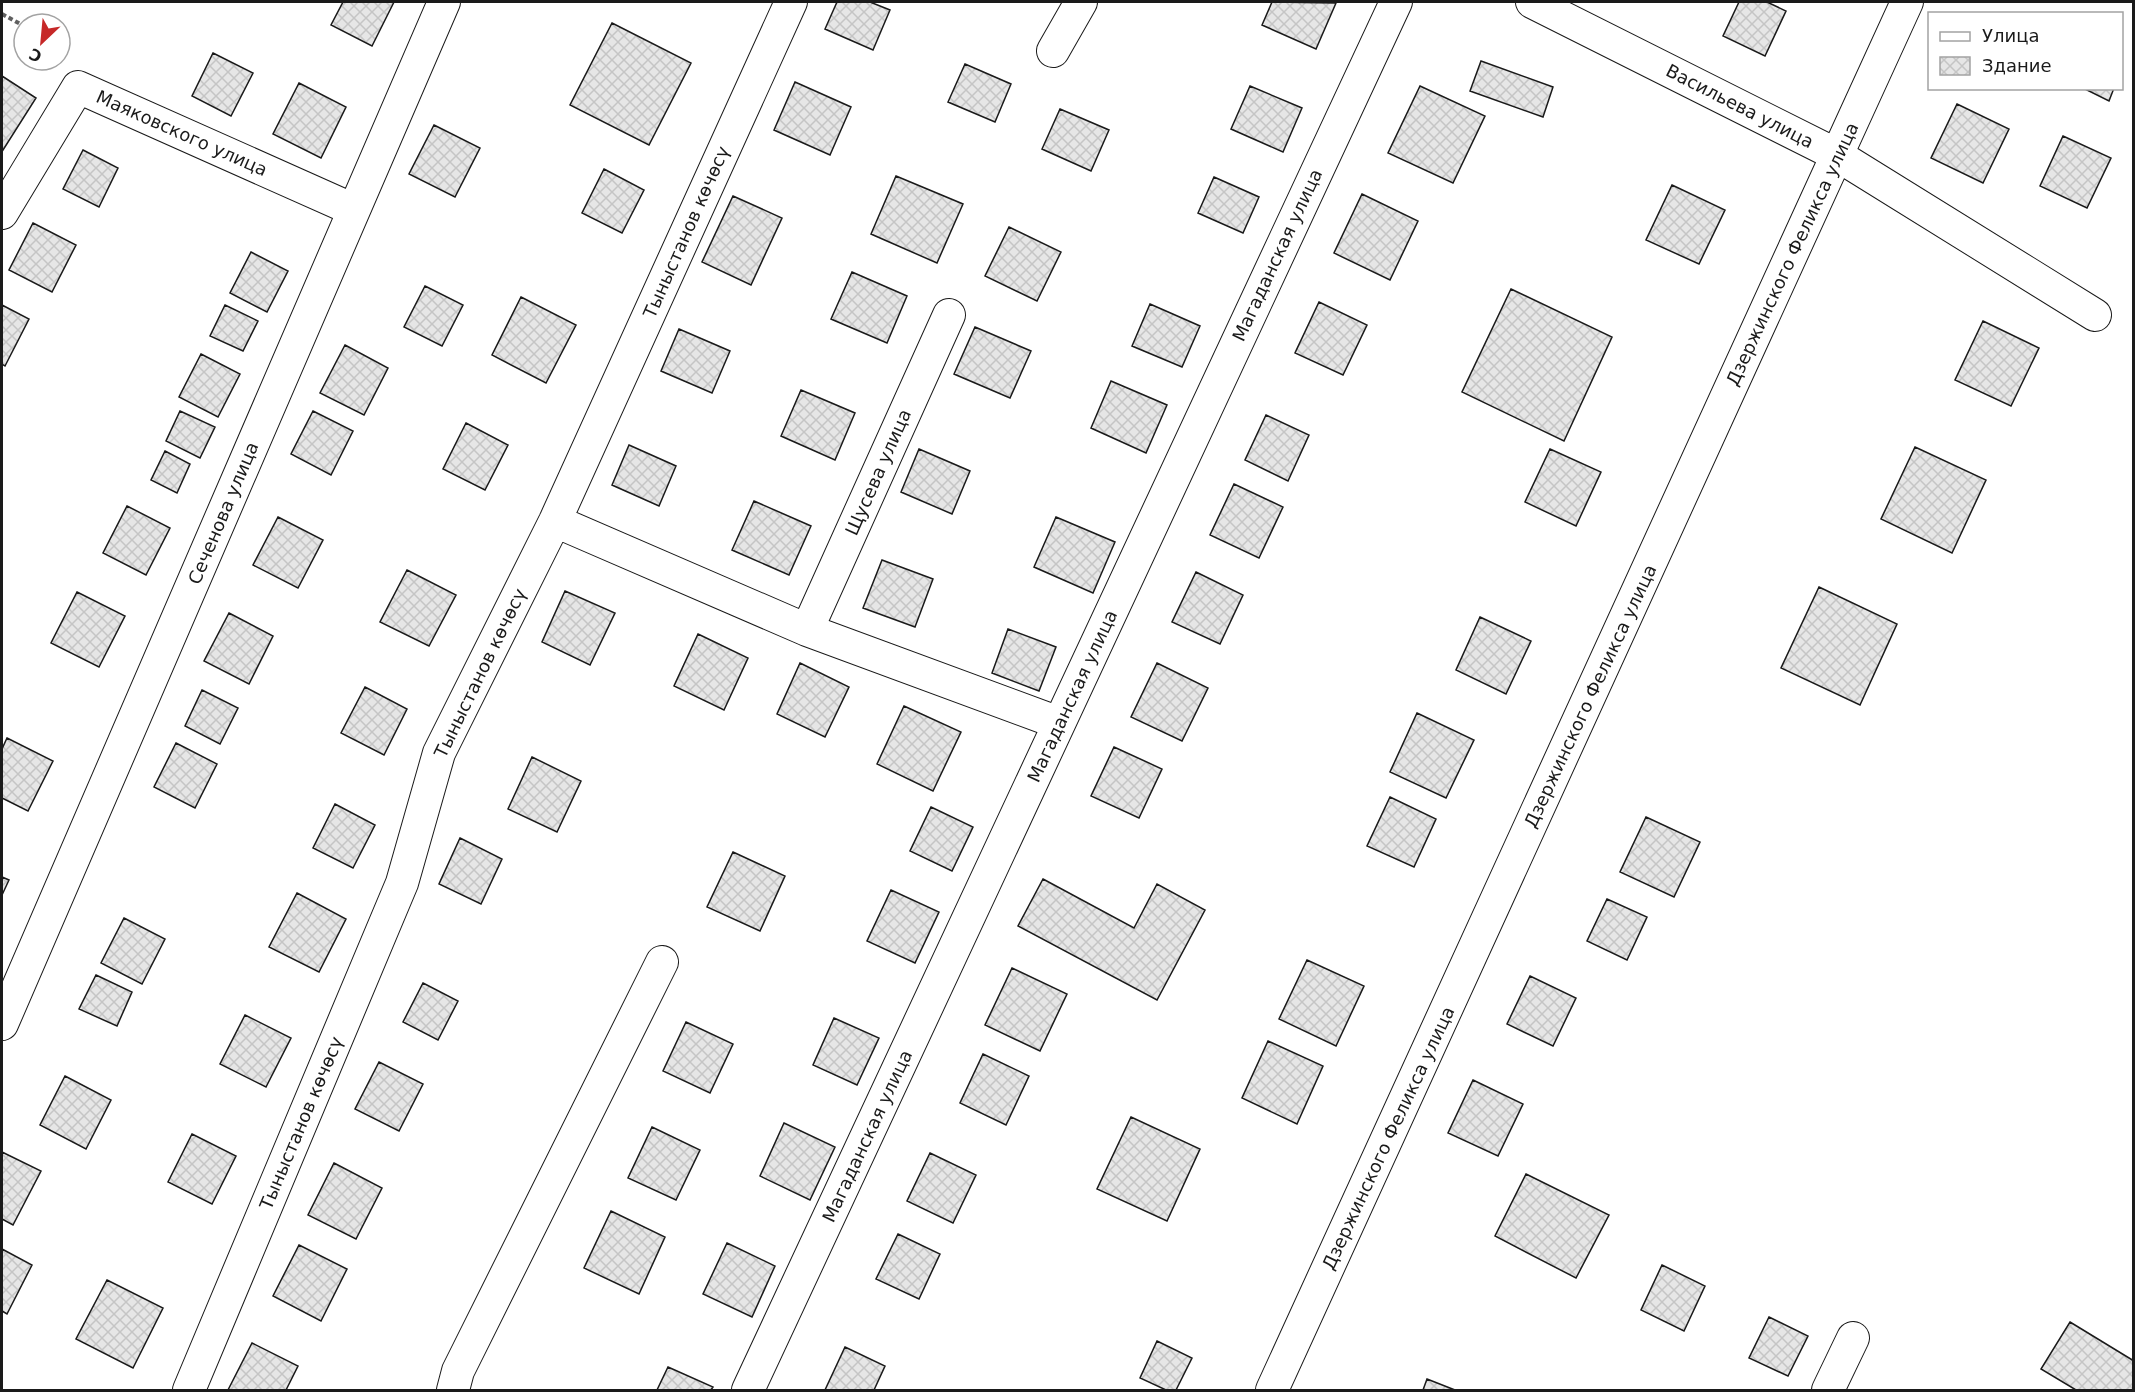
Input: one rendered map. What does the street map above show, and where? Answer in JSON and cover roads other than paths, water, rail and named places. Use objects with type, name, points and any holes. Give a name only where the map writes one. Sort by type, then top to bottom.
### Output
[{"type":"street","name":"Сеченова улица","points":[[2,1024],[444,2]]},
{"type":"street","name":"Тыныстанов көчөсү","points":[[189,1390],[402,883],[439,753],[555,521],[791,2]]},
{"type":"street","points":[[1053,51],[1081,2]]},
{"type":"street","name":"Магаданская улица","points":[[748,1390],[1396,2]]},
{"type":"street","name":"Васильева улица","points":[[1532,2],[1837,154],[2095,315]]},
{"type":"street","name":"Дзержинского Феликса улица","points":[[1272,1390],[1907,2]]},
{"type":"street","name":"Маяковского улица","points":[[2,213],[78,87],[354,210]]},
{"type":"street","name":"Щусева улица","points":[[807,630],[949,315]]},
{"type":"street","points":[[555,521],[807,630],[1059,723]]},
{"type":"street","points":[[453,1390],[458,1371],[662,962]]},
{"type":"street","points":[[1828,1390],[1853,1338]]}]
